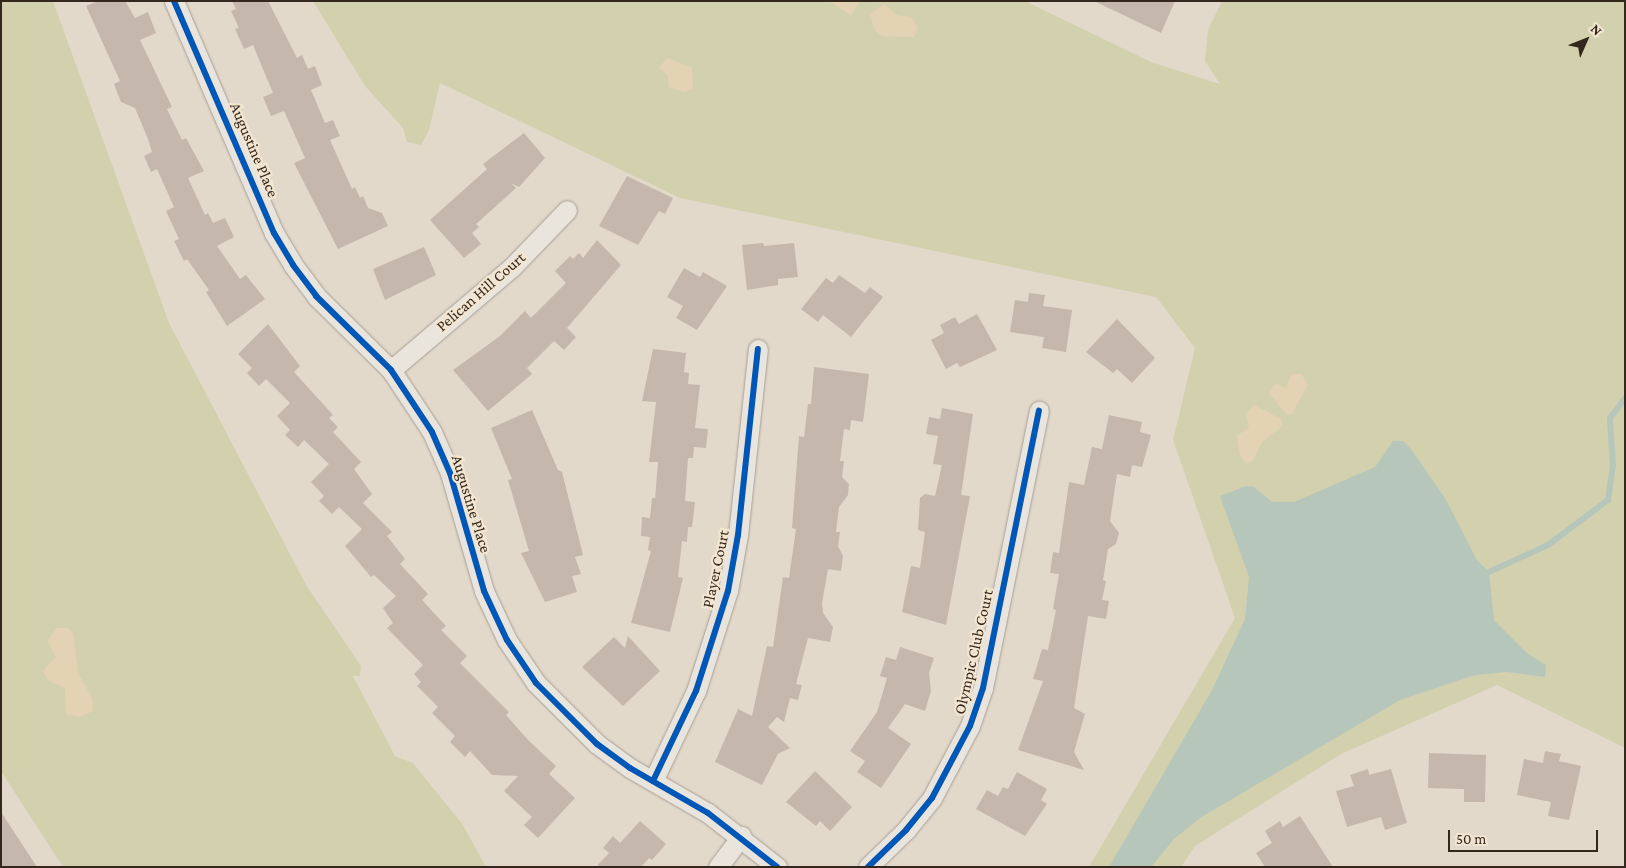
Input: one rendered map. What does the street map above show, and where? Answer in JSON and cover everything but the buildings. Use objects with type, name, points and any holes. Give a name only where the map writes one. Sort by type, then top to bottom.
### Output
[{"type":"street","name":"Augustine Place","points":[[174,1],[274,233],[293,265],[316,296],[391,370],[432,432],[450,473],[470,552],[507,640],[536,683],[562,712],[597,744],[741,836],[777,867]]},
{"type":"street","name":"Pelican Hill Court","points":[[391,370],[512,267],[568,210]]},
{"type":"street","name":"Player Court","points":[[653,781],[696,691],[728,591],[738,535],[758,349]]},
{"type":"street","name":"Olympic Club Court","points":[[868,867],[906,830],[932,798],[970,726],[983,688],[1039,411]]},
{"type":"street","points":[[718,867],[741,836]]},
{"type":"shaded area","points":[[1,1],[53,1],[169,323],[306,585],[361,666],[360,676],[353,676],[395,756],[413,763],[463,825],[486,867],[63,867],[1,771]]},
{"type":"shaded area","points":[[313,1],[1025,1],[1151,62],[1220,84],[1205,61],[1208,30],[1222,1],[1625,1],[1625,748],[1497,685],[1341,754],[1195,846],[1181,867],[1089,867],[1235,618],[1173,440],[1195,348],[1156,297],[680,198],[440,83],[429,130],[421,145],[407,142],[403,128],[365,86]]},
{"type":"shaded area","points":[[1393,441],[1403,441],[1411,449],[1445,498],[1477,560],[1489,572],[1494,620],[1527,653],[1546,665],[1545,677],[1507,672],[1475,675],[1400,700],[1200,818],[1174,839],[1152,866],[1109,867],[1212,690],[1245,619],[1249,577],[1220,496],[1246,486],[1254,487],[1272,502],[1294,502],[1375,467]]},
{"type":"sand","points":[[829,1],[860,1],[851,15]]},
{"type":"sand","points":[[884,4],[896,15],[911,17],[918,27],[914,37],[883,36],[875,31],[870,14]]},
{"type":"sand","points":[[667,58],[692,68],[693,89],[683,92],[669,87],[668,75],[659,68]]},
{"type":"sand","points":[[1292,374],[1301,374],[1308,384],[1292,414],[1287,415],[1269,393],[1275,384],[1286,388]]},
{"type":"sand","points":[[1254,405],[1281,419],[1282,426],[1262,442],[1253,461],[1246,463],[1240,455],[1237,436],[1249,427],[1246,414]]},
{"type":"sand","points":[[57,628],[68,628],[73,633],[78,673],[92,698],[93,711],[80,717],[66,714],[65,688],[48,680],[43,671],[56,657],[47,641]]},
{"type":"waterway","points":[[1489,572],[1548,545],[1608,500],[1613,466],[1610,418],[1625,398]]},
{"type":"cycle path","points":[[174,1],[274,233],[293,265],[316,296],[391,370],[432,432],[450,473],[484,591],[507,640],[536,683],[597,744],[630,768],[708,813],[777,867]]},
{"type":"cycle path","points":[[653,781],[696,691],[728,591],[738,535],[758,349]]},
{"type":"cycle path","points":[[868,867],[906,830],[932,798],[970,726],[983,688],[1039,411]]}]
